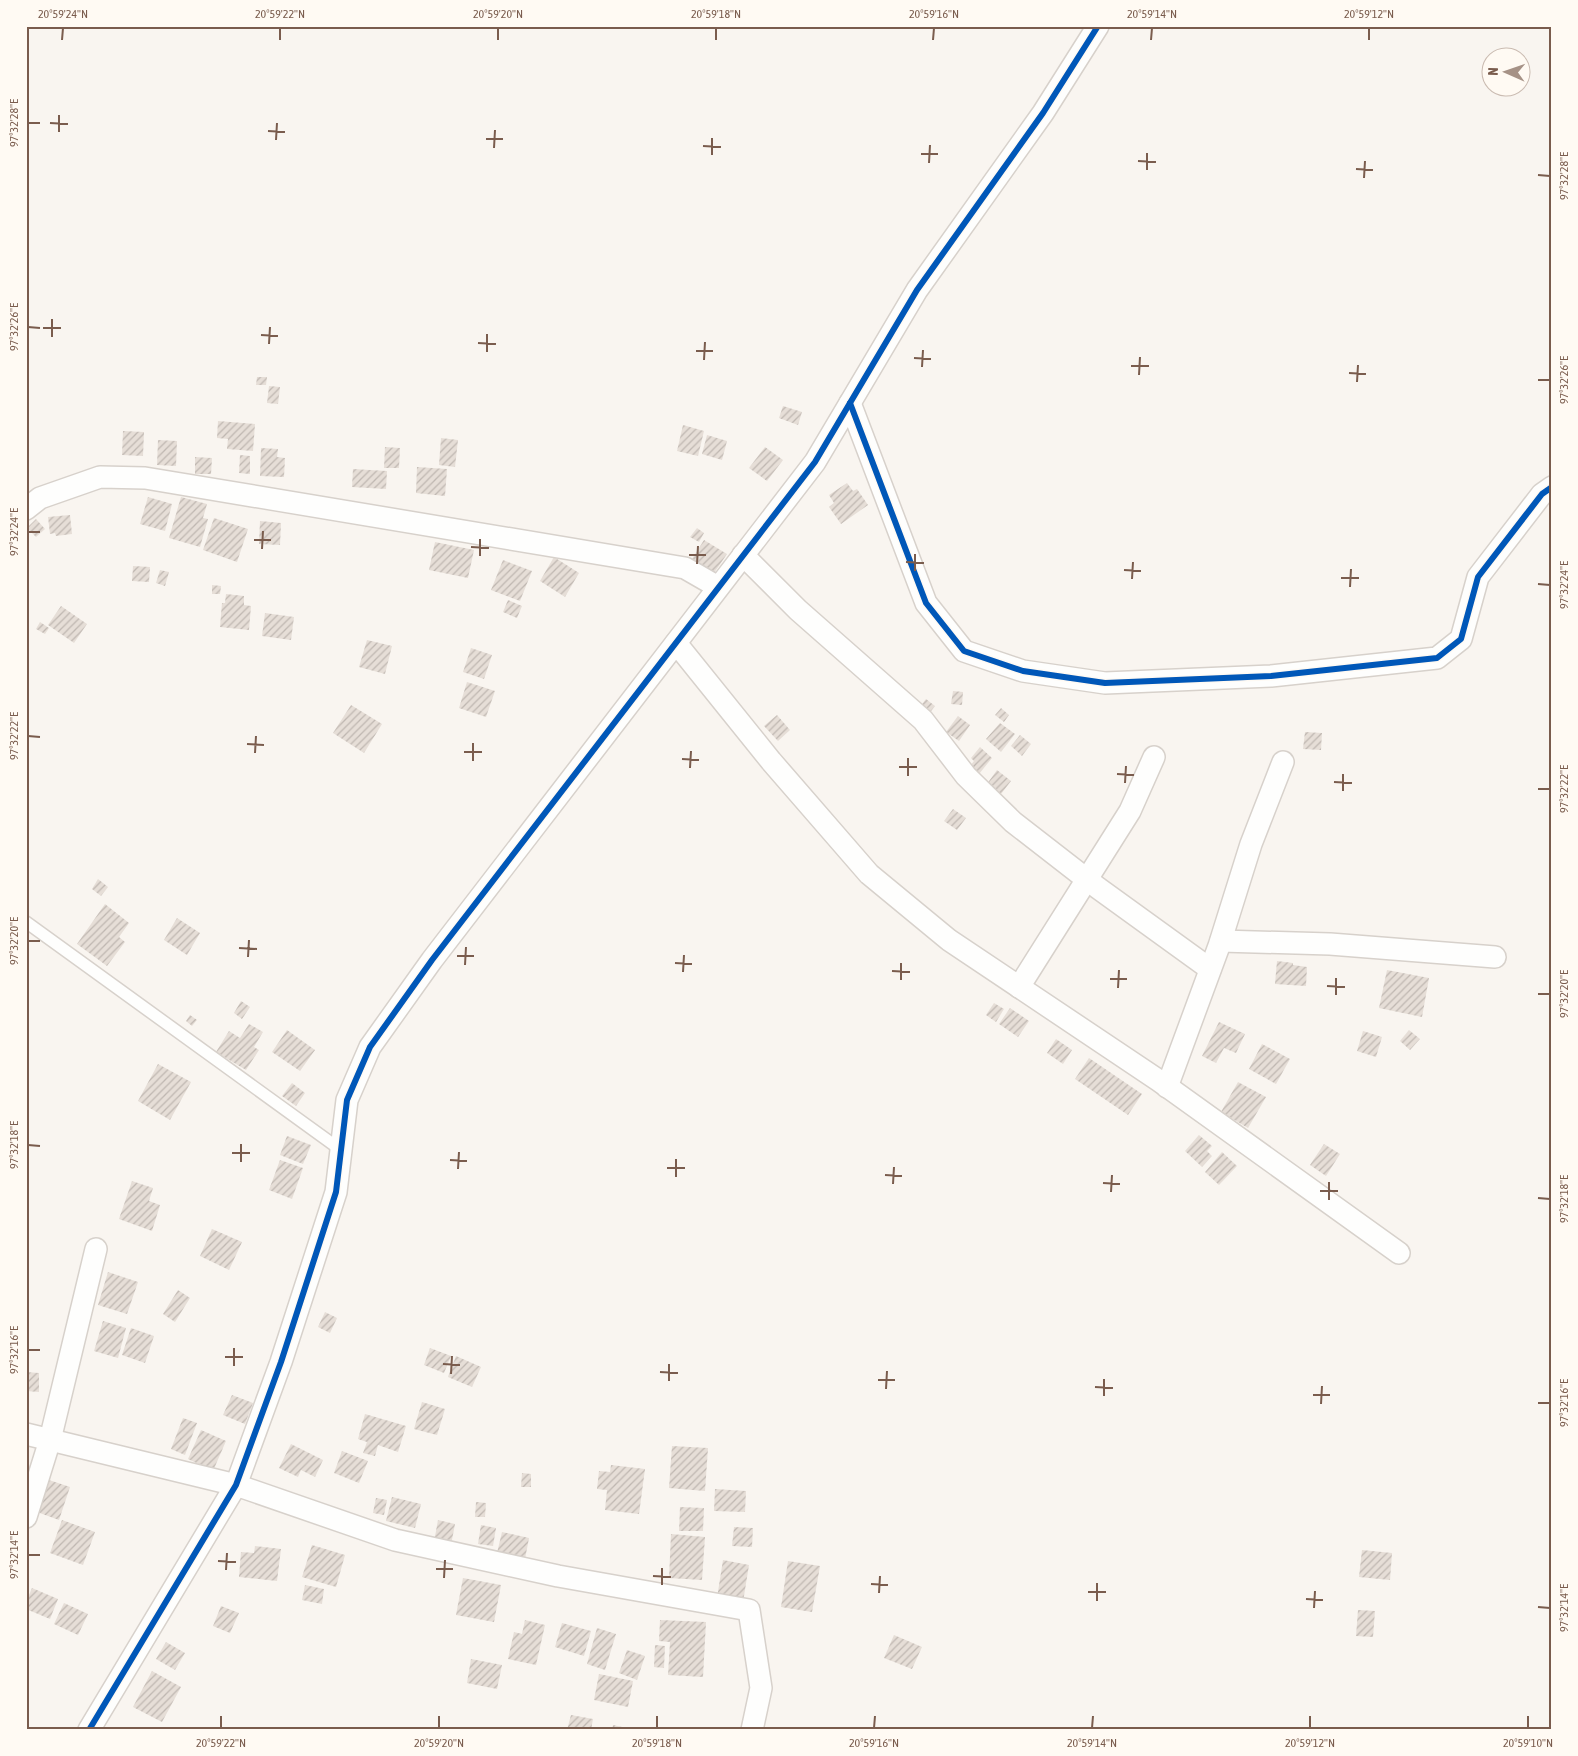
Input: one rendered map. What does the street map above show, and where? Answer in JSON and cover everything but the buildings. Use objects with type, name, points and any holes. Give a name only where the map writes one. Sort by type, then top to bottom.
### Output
[{"type":"street","points":[[89,1730],[236,1485],[281,1362],[336,1192],[347,1100],[370,1047],[432,960],[815,462],[917,290],[1043,113],[1098,26]]},
{"type":"street","points":[[850,403],[926,602],[964,651],[1023,671],[1105,683],[1271,676],[1438,658],[1461,639],[1478,577],[1542,494],[1552,487]]},
{"type":"street","points":[[26,509],[40,498],[100,477],[145,478],[686,568],[718,587]]},
{"type":"street","points":[[743,555],[798,610],[923,720],[966,776],[1013,822],[1087,880],[1210,969]]},
{"type":"street","points":[[676,643],[771,761],[869,874],[949,940],[1167,1087],[1399,1253]]},
{"type":"street","points":[[1019,987],[1130,811],[1154,757]]},
{"type":"street","points":[[1167,1087],[1221,941],[1251,844],[1283,762]]},
{"type":"street","points":[[1221,941],[1330,944],[1495,958]]},
{"type":"street","points":[[26,1517],[50,1440],[96,1249]]},
{"type":"street","points":[[26,1434],[236,1485],[395,1540],[558,1576],[749,1610],[761,1688],[752,1730]]},
{"type":"lane","points":[[26,922],[341,1150]]},
{"type":"cycle path","points":[[89,1730],[236,1485],[281,1362],[336,1192],[347,1100],[370,1047],[432,960],[815,462],[917,290],[1043,113],[1098,26]]},
{"type":"cycle path","points":[[850,403],[926,603],[964,651],[1023,671],[1105,683],[1271,676],[1437,658],[1461,639],[1478,577],[1542,494],[1552,487]]}]
